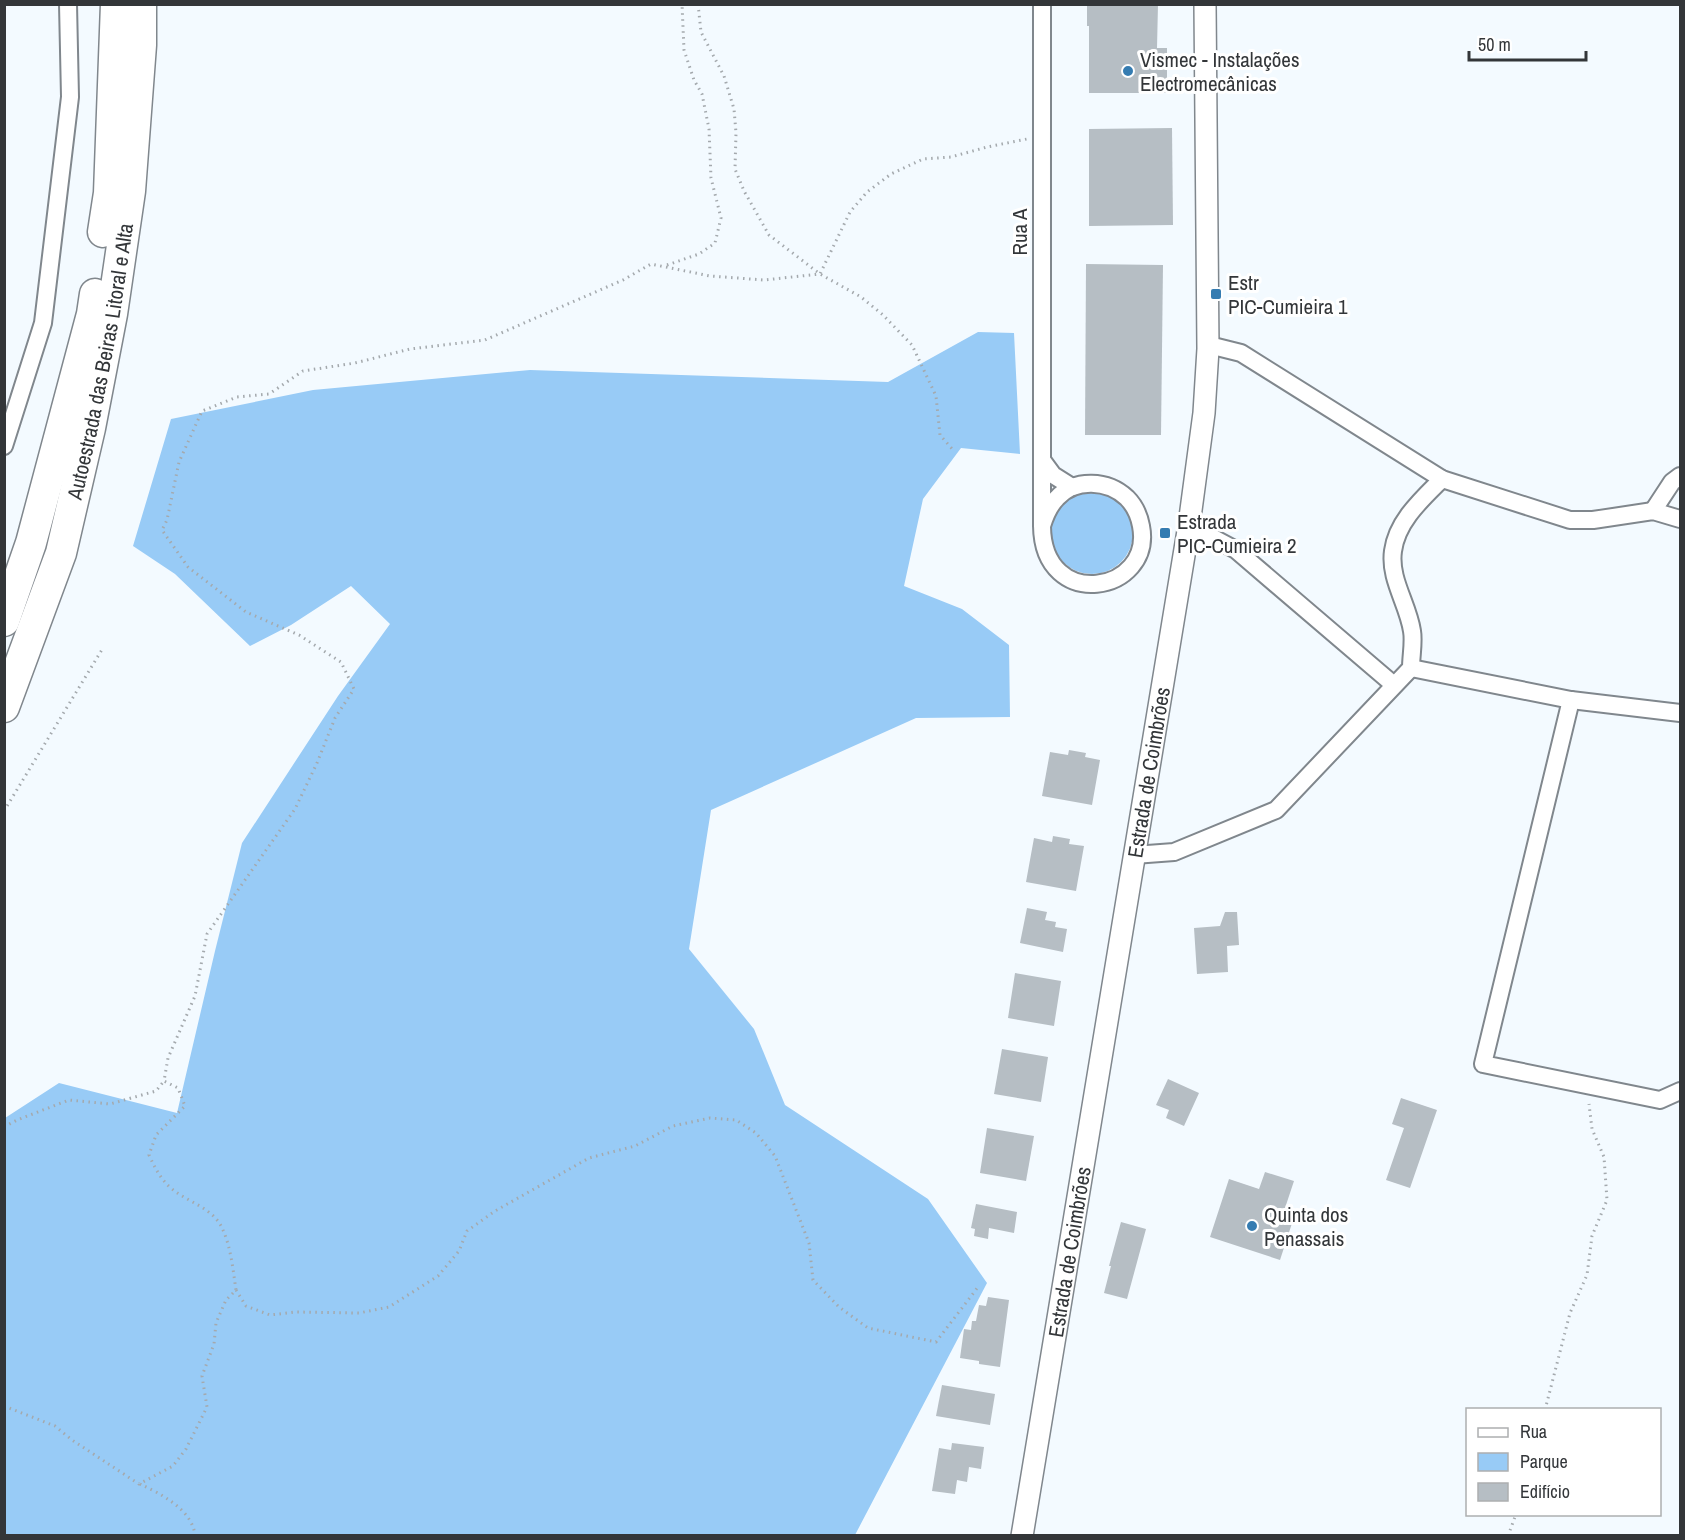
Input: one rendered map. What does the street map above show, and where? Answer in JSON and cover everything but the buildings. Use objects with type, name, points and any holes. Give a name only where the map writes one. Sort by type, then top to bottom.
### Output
[{"type":"highway","name":"Autoestrada das Beiras Litoral e Alta","points":[[4,621],[31,543],[92,314],[109,193],[116,4]]},
{"type":"highway","name":"Autoestrada das Beiras Litoral e Alta","points":[[4,707],[61,553],[92,417],[112,314],[130,191],[141,45],[141,4]]},
{"type":"street","points":[[4,446],[43,323],[70,97],[68,4]]},
{"type":"street","name":"Rua A","points":[[1042,4],[1042,526]]},
{"type":"street","name":"Estrada de Coimbrões","points":[[1022,1536],[1189,525],[1204,413],[1208,349],[1205,4]]},
{"type":"street","points":[[1208,349],[1217,347],[1241,353],[1442,479],[1570,520],[1593,520],[1653,511],[1680,519]]},
{"type":"street","points":[[1042,460],[1053,475],[1072,487]]},
{"type":"street","points":[[1653,511],[1672,482],[1680,476]]},
{"type":"street","points":[[1134,855],[1174,852],[1276,810],[1411,668],[1413,632],[1394,571],[1393,550],[1401,528],[1413,510],[1442,479]]},
{"type":"street","points":[[1090,483],[1106,485],[1121,493],[1133,504],[1140,518],[1143,535],[1140,552],[1131,566],[1119,577],[1104,583],[1087,584],[1071,580],[1058,571],[1048,558],[1042,543],[1042,526],[1047,510],[1058,496],[1072,487],[1090,483]]},
{"type":"street","points":[[1189,525],[1236,550],[1394,685]]},
{"type":"street","points":[[1411,668],[1571,700],[1680,713]]},
{"type":"street","points":[[1571,700],[1483,1064],[1660,1100],[1680,1091]]},
{"type":"path","points":[[663,266],[699,254],[715,243],[721,218],[711,178],[709,129],[702,94],[694,80],[684,50],[682,4]]},
{"type":"path","points":[[698,4],[701,32],[724,76],[734,109],[735,169],[744,191],[769,235],[820,274],[861,297],[884,315],[912,345],[936,396],[940,435],[954,450]]},
{"type":"path","points":[[820,274],[850,212],[867,192],[891,174],[923,159],[951,157],[987,147],[1029,139],[1042,139]]},
{"type":"path","points":[[4,1127],[69,1100],[110,1104],[156,1091],[164,1081],[168,1058],[195,996],[207,934],[295,808],[317,764],[335,718],[354,689],[341,662],[299,635],[246,612],[188,567],[162,530],[167,520],[179,462],[202,411],[237,397],[269,394],[303,371],[355,363],[410,349],[485,340],[622,280],[651,264],[710,276],[764,280],[820,274]]},
{"type":"path","points":[[4,811],[103,648]]},
{"type":"path","points":[[164,1081],[178,1088],[185,1106],[156,1135],[149,1155],[157,1173],[173,1190],[207,1210],[223,1228],[236,1290],[246,1306],[270,1315],[296,1312],[359,1313],[389,1308],[438,1276],[459,1251],[467,1231],[495,1210],[589,1158],[635,1146],[673,1126],[710,1118],[736,1120],[756,1133],[775,1156],[810,1242],[813,1280],[838,1307],[868,1328],[936,1342],[978,1287]]},
{"type":"path","points":[[1546,1408],[1570,1313],[1587,1275],[1592,1236],[1607,1200],[1604,1157],[1592,1129],[1589,1104]]},
{"type":"path","points":[[139,1484],[173,1466],[186,1449],[207,1407],[202,1376],[214,1344],[216,1323],[226,1300],[236,1290]]},
{"type":"path","points":[[4,1406],[55,1426],[72,1440],[139,1484],[163,1494],[191,1520],[195,1536]]},
{"type":"path","points":[[1508,1536],[1516,1516]]},
{"type":"green space","points":[[978,332],[1014,333],[1020,454],[961,448],[923,499],[904,586],[962,609],[1009,645],[1010,717],[916,718],[711,810],[689,949],[754,1029],[785,1105],[928,1199],[987,1283],[855,1535],[5,1535],[5,1118],[59,1083],[177,1113],[242,843],[338,696],[390,624],[351,586],[291,625],[250,646],[175,574],[133,546],[171,419],[313,390],[530,370],[888,382]]},
{"type":"green space","points":[[1092,492],[1108,495],[1121,504],[1130,517],[1133,533],[1130,549],[1121,562],[1108,571],[1092,574],[1076,571],[1063,562],[1054,549],[1051,533],[1054,517],[1063,504],[1076,495]]},
{"type":"place","name":"Vismec - Instalações Electromecânicas","points":[[1128,71]]},
{"type":"place","name":"Estr PIC-Cumieira 1","points":[[1216,294]]},
{"type":"place","name":"Estrada PIC-Cumieira 2","points":[[1165,533]]},
{"type":"place","name":"Quinta dos Penassais","points":[[1252,1226]]}]
